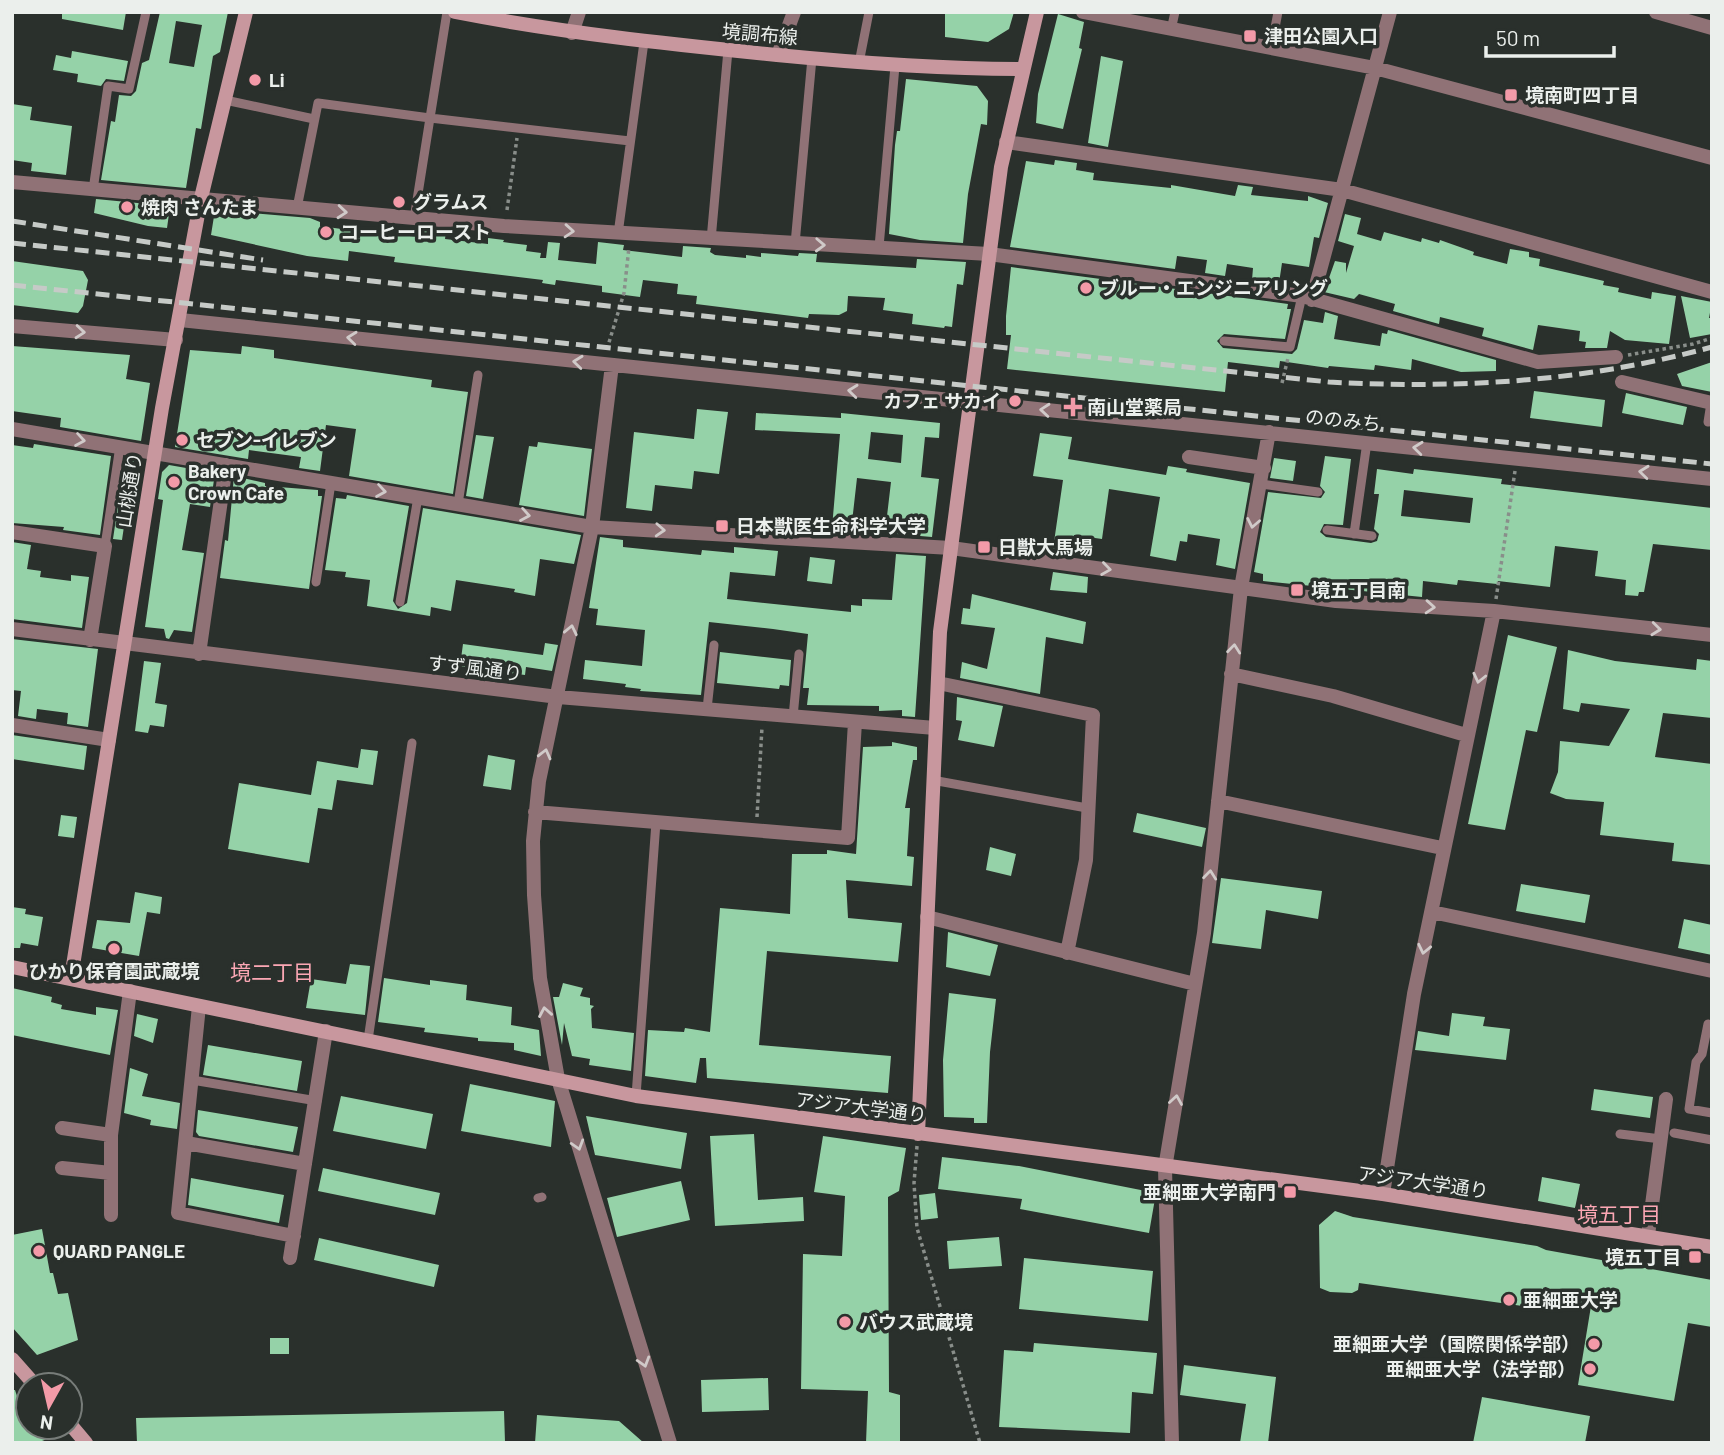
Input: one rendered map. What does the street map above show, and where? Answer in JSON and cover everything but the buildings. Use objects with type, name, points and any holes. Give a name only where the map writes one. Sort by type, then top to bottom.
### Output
[{"type":"street","name":"山桃通り","points":[[71,978],[155,451],[201,198],[246,12]]},
{"type":"street","points":[[572,33],[579,12]]},
{"type":"street","points":[[778,55],[794,12]]},
{"type":"street","points":[[918,1133],[932,780],[951,548],[1006,142],[1037,12]]},
{"type":"street","points":[[1083,12],[1375,68],[1712,158]]},
{"type":"street","points":[[1307,298],[1342,190],[1390,12]]},
{"type":"street","points":[[1656,12],[1712,28]]},
{"type":"street","name":"境調布線","points":[[460,13],[572,33],[644,42],[895,66],[1022,69]]},
{"type":"street","points":[[1006,142],[1342,190],[1712,292]]},
{"type":"street","points":[[12,182],[414,219],[624,235],[989,254],[1307,298],[1538,362],[1616,357]]},
{"type":"street","name":"ののみち","points":[[180,320],[1712,479]]},
{"type":"street","points":[[12,326],[176,340]]},
{"type":"street","points":[[608,365],[592,527],[538,781],[534,895],[540,978],[558,1079],[670,1443]]},
{"type":"street","points":[[1622,382],[1711,403]]},
{"type":"street","points":[[12,429],[155,451],[592,527],[951,548],[1336,601],[1494,611],[1712,635]]},
{"type":"street","points":[[1172,1443],[1165,1168],[1204,933],[1241,588],[1269,432]]},
{"type":"street","points":[[1189,457],[1264,468]]},
{"type":"street","points":[[199,654],[226,465]]},
{"type":"street","points":[[12,532],[105,547],[90,640]]},
{"type":"street","points":[[1383,1194],[1414,994],[1432,912],[1442,848],[1494,611]]},
{"type":"street","name":"すず風通り","points":[[12,629],[558,697],[935,728]]},
{"type":"street","points":[[1231,674],[1334,696],[1466,735]]},
{"type":"street","points":[[938,683],[1093,715],[1086,860],[1067,953]]},
{"type":"street","points":[[535,812],[849,838],[855,722]]},
{"type":"street","points":[[12,725],[109,740]]},
{"type":"street","points":[[1218,801],[1442,848]]},
{"type":"street","points":[[1432,912],[1712,971]]},
{"type":"street","points":[[927,917],[1195,984]]},
{"type":"street","name":"アジア大学通り","points":[[12,967],[636,1096],[1165,1168],[1383,1194],[1712,1247]]},
{"type":"street","points":[[111,1215],[111,1135],[130,991]]},
{"type":"street","points":[[199,1006],[178,1213],[294,1236]]},
{"type":"street","points":[[290,1258],[326,1031]]},
{"type":"street","points":[[1648,1235],[1668,1136],[1666,1099]]},
{"type":"street","points":[[62,1128],[111,1135]]},
{"type":"street","points":[[186,1143],[305,1164]]},
{"type":"street","points":[[62,1168],[111,1173]]},
{"type":"lane","points":[[93,190],[108,86],[129,89],[146,12]]},
{"type":"lane","points":[[414,219],[447,12]]},
{"type":"lane","points":[[859,63],[869,12]]},
{"type":"lane","points":[[1171,30],[1175,12]]},
{"type":"lane","points":[[1271,49],[1278,12]]},
{"type":"lane","points":[[624,235],[630,141],[644,42]]},
{"type":"lane","points":[[711,240],[729,50]]},
{"type":"lane","points":[[795,244],[812,58]]},
{"type":"lane","points":[[879,247],[895,66]]},
{"type":"lane","points":[[225,100],[314,119]]},
{"type":"lane","points":[[297,208],[318,103],[630,141]]},
{"type":"lane","points":[[1224,341],[1290,347],[1307,298]]},
{"type":"lane","points":[[458,504],[478,375]]},
{"type":"lane","points":[[1708,422],[1711,403]]},
{"type":"lane","points":[[1354,534],[1367,442]]},
{"type":"lane","points":[[105,547],[120,446]]},
{"type":"lane","points":[[316,582],[331,483]]},
{"type":"lane","points":[[1261,484],[1318,492]]},
{"type":"lane","points":[[401,602],[418,498]]},
{"type":"lane","points":[[1327,530],[1372,536]]},
{"type":"lane","points":[[707,709],[714,645]]},
{"type":"lane","points":[[793,717],[799,654]]},
{"type":"lane","points":[[368,1040],[412,743]]},
{"type":"lane","points":[[932,780],[1087,808]]},
{"type":"lane","points":[[636,1096],[656,822]]},
{"type":"lane","points":[[1708,1024],[1702,1054],[1696,1062],[1689,1109],[1712,1113]]},
{"type":"lane","points":[[192,1080],[317,1101]]},
{"type":"lane","points":[[1620,1133],[1712,1140]]},
{"type":"path","points":[[504,226],[518,127]]},
{"type":"path","points":[[608,365],[624,293],[624,235]]},
{"type":"path","points":[[1616,357],[1693,344],[1712,338]]},
{"type":"path","points":[[1282,383],[1290,347]]},
{"type":"path","points":[[1494,611],[1517,459]]},
{"type":"path","points":[[756,830],[763,714]]},
{"type":"path","points":[[918,1133],[914,1184],[917,1227],[980,1443]]},
{"type":"railway","points":[[12,221],[263,260]]},
{"type":"railway","points":[[12,243],[1329,382],[1426,384],[1522,380],[1617,368],[1712,347]]},
{"type":"railway","points":[[12,285],[1712,464]]},
{"type":"place","name":"津田公園入口","points":[[1250,36]]},
{"type":"place","name":"Li","points":[[255,80]]},
{"type":"place","name":"境南町四丁目","points":[[1511,95]]},
{"type":"place","name":"グラムス","points":[[399,202]]},
{"type":"place","name":"焼肉 さんたま","points":[[127,207]]},
{"type":"place","name":"コーヒーロースト","points":[[326,232]]},
{"type":"place","name":"ブルー・エンジニアリング","points":[[1086,288]]},
{"type":"place","name":"カフェ サカイ","points":[[1015,401]]},
{"type":"place","name":"南山堂薬局","points":[[1073,407]]},
{"type":"place","name":"セブン-イレブン","points":[[182,440]]},
{"type":"place","name":"Bakery Crown Cafe","points":[[174,482]]},
{"type":"place","name":"日本獣医生命科学大学","points":[[722,526]]},
{"type":"place","name":"日獣大馬場","points":[[984,547]]},
{"type":"place","name":"境五丁目南","points":[[1297,590]]},
{"type":"place","name":"ひかり保育園武蔵境","points":[[114,949]]},
{"type":"place","name":"亜細亜大学南門","points":[[1290,1192]]},
{"type":"place","name":"QUARD PANGLE","points":[[39,1251]]},
{"type":"place","name":"境五丁目","points":[[1695,1257]]},
{"type":"place","name":"亜細亜大学","points":[[1509,1300]]},
{"type":"place","name":"バウス武蔵境","points":[[845,1322]]},
{"type":"place","name":"亜細亜大学（国際関係学部）","points":[[1594,1344]]},
{"type":"place","name":"亜細亜大学（法学部）","points":[[1590,1369]]},
{"type":"district","name":"境二丁目","points":[[272,973]]},
{"type":"district","name":"境五丁目","points":[[1619,1215]]}]
